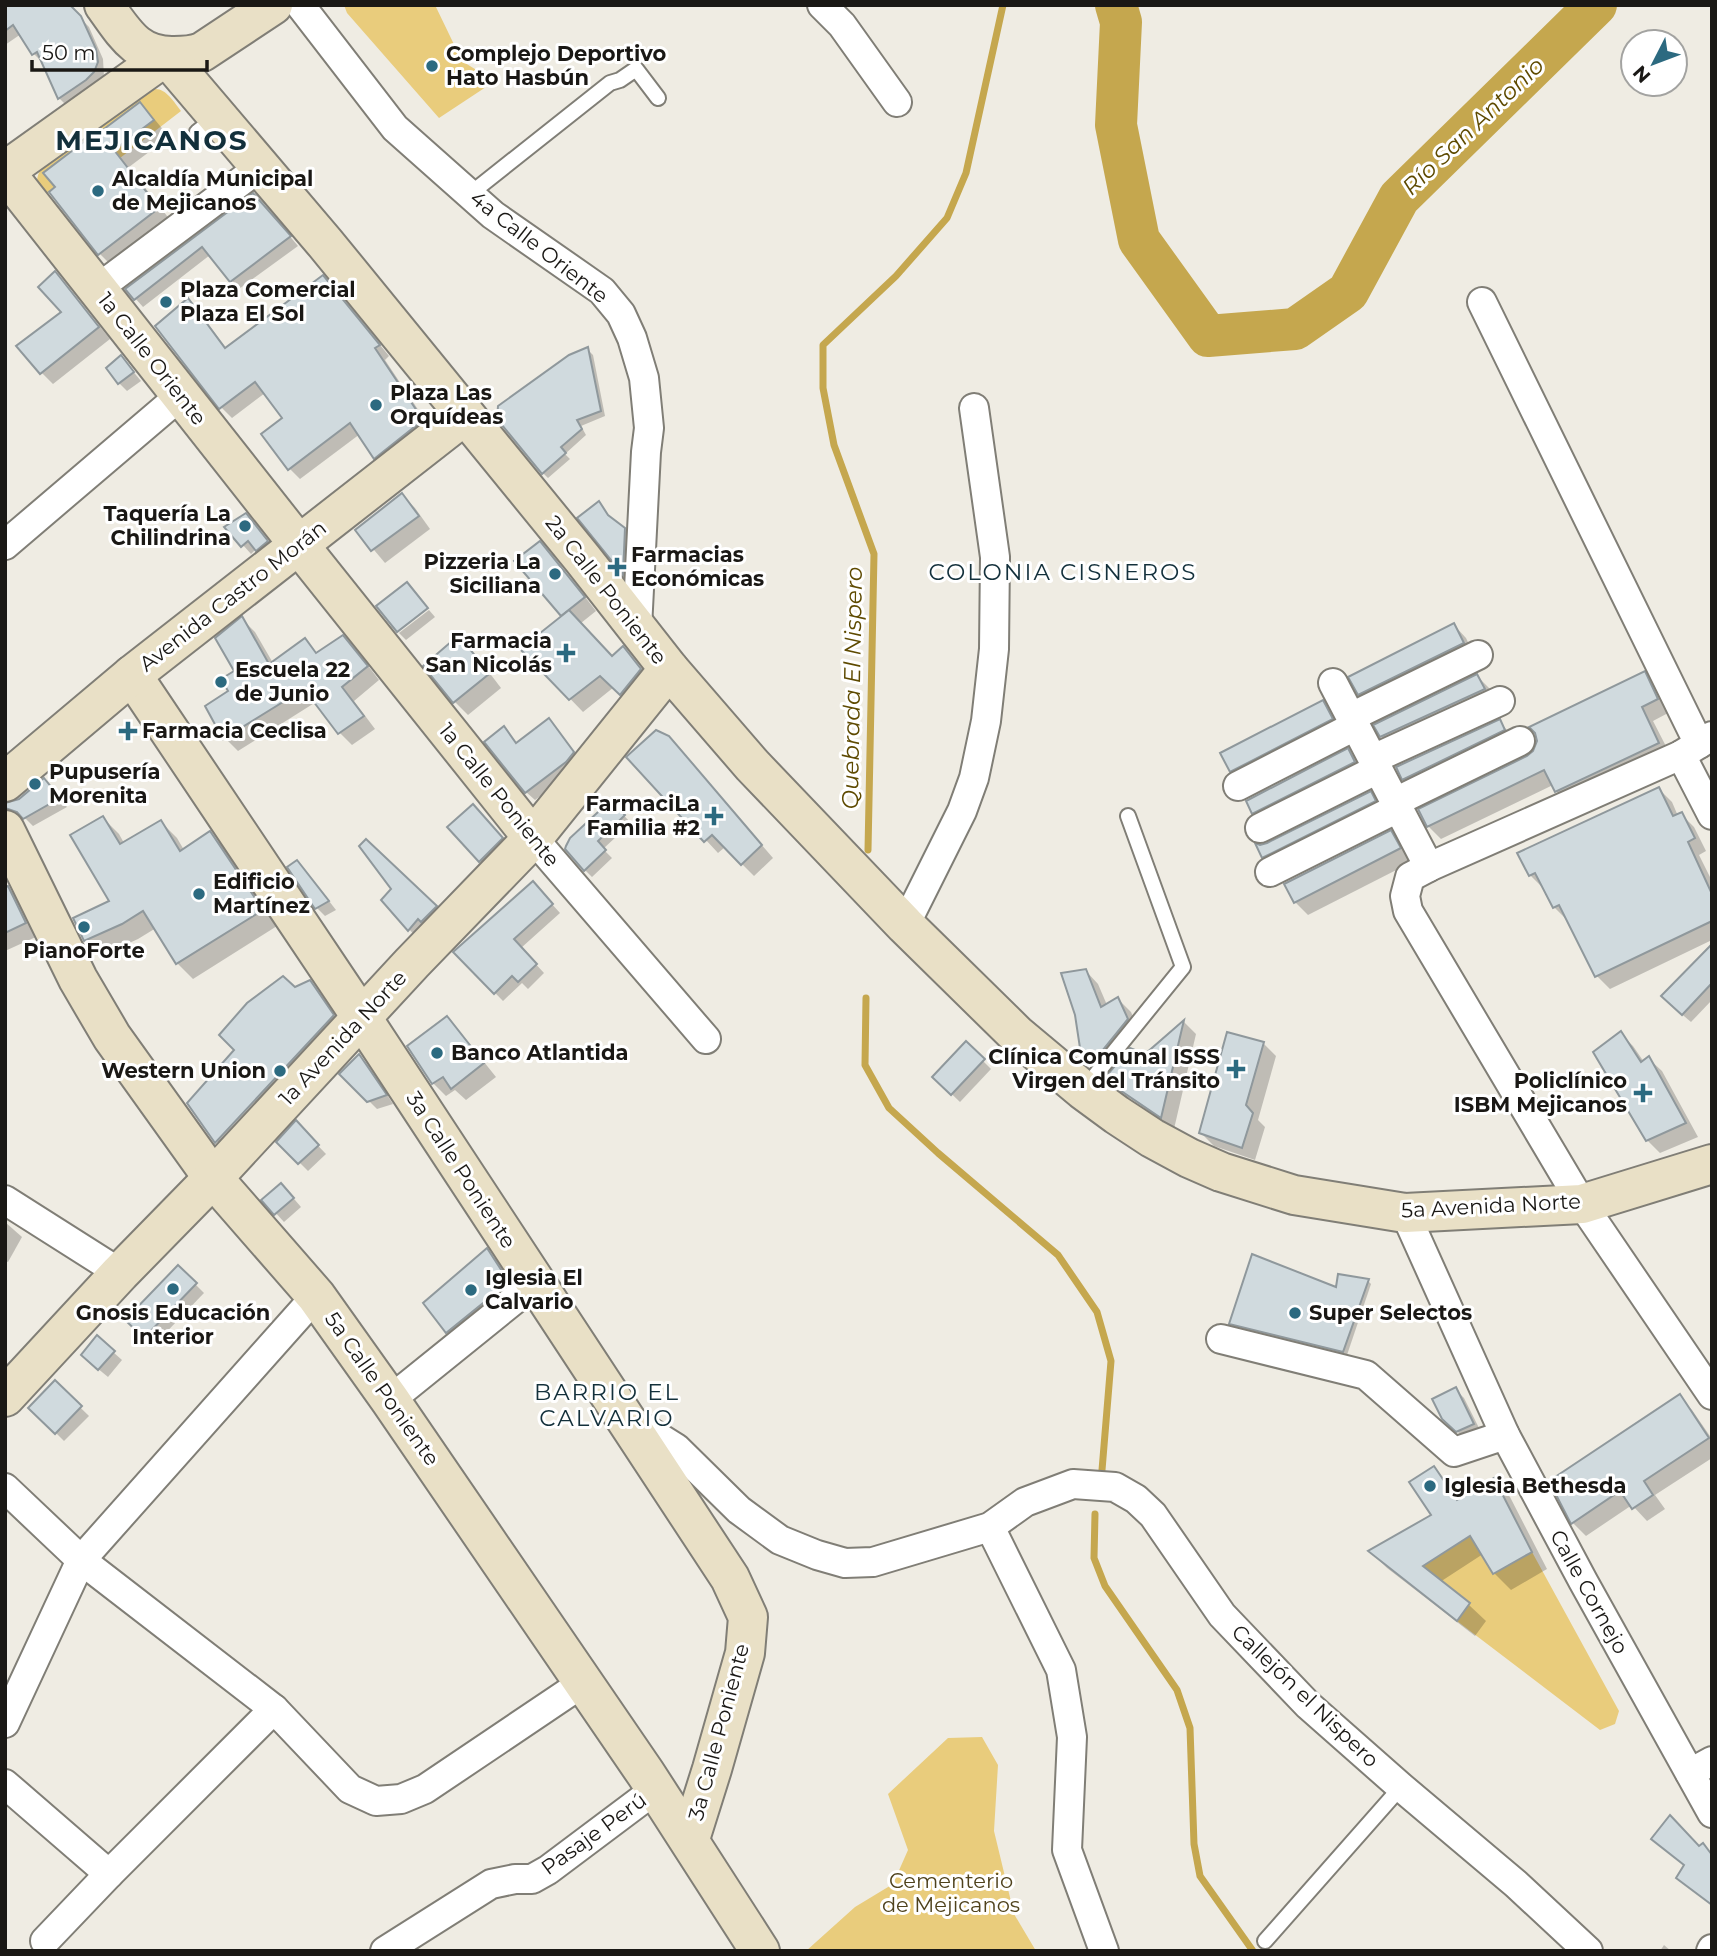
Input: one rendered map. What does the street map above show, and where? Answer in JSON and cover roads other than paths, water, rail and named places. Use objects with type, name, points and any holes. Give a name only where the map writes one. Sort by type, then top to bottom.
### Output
[{"type":"main road","points":[[104,5],[128,38],[138,47],[166,56],[190,56],[202,52],[222,41],[258,9]]},
{"type":"main road","points":[[5,171],[166,56]]},
{"type":"main road","name":"2a Calle Poniente","points":[[166,56],[207,124],[260,167],[320,247],[465,415],[669,669],[752,765],[905,925],[1016,1034],[1083,1090]]},
{"type":"main road","name":"1a Calle Oriente","points":[[5,171],[299,545]]},
{"type":"main road","name":"Avenida Castro Morán","points":[[5,782],[132,675],[465,415]]},
{"type":"main road","name":"1a Calle Poniente","points":[[299,545],[533,838]]},
{"type":"main road","name":"1a Avenida Norte","points":[[5,1397],[362,1018],[409,959],[533,838],[669,669]]},
{"type":"main road","name":"3a Calle Poniente","points":[[132,675],[234,818],[362,1018],[730,1578],[748,1617],[745,1653],[690,1839]]},
{"type":"main road","name":"5a Calle Poniente","points":[[5,830],[78,979],[112,1037],[213,1178],[316,1296],[390,1400],[690,1839],[760,1951]]},
{"type":"main road","name":"5a Avenida Norte","points":[[1083,1090],[1152,1138],[1221,1172],[1294,1195],[1405,1213],[1582,1204],[1712,1164]]},
{"type":"street","name":"4a Calle Oriente","points":[[300,5],[395,128],[493,215],[602,290],[621,314],[632,338],[644,378],[649,428],[637,628]]},
{"type":"street","points":[[822,5],[842,25],[897,102]]},
{"type":"street","points":[[97,289],[260,167]]},
{"type":"street","points":[[1482,302],[1697,745],[1712,815]]},
{"type":"street","points":[[5,545],[181,395]]},
{"type":"street","points":[[905,925],[962,810],[974,778],[986,721],[994,649],[995,557],[974,408]]},
{"type":"street","points":[[1238,786],[1478,655]]},
{"type":"street","points":[[1333,682],[1429,866]]},
{"type":"street","points":[[1260,828],[1375,764],[1500,701]]},
{"type":"street","points":[[1270,872],[1520,741]]},
{"type":"street","points":[[1697,745],[1429,866],[1410,877],[1405,895],[1408,911],[1582,1204],[1712,1395]]},
{"type":"street","name":"1a Calle Poniente","points":[[533,838],[706,1039]]},
{"type":"street","points":[[5,1200],[120,1273]]},
{"type":"street","name":"Calle Cornejo","points":[[1405,1213],[1504,1435],[1583,1581],[1701,1767],[1712,1814]]},
{"type":"street","points":[[390,1400],[535,1283]]},
{"type":"street","points":[[5,1723],[82,1560],[316,1296]]},
{"type":"street","points":[[1222,1339],[1366,1374],[1454,1452],[1504,1435]]},
{"type":"street","name":"Callejón el Nispero","points":[[623,1414],[676,1448],[739,1510],[780,1540],[845,1563],[873,1562],[990,1527],[1025,1502],[1073,1484],[1115,1486],[1136,1499],[1153,1515],[1222,1615],[1308,1704],[1516,1884],[1588,1951]]},
{"type":"street","points":[[5,1488],[82,1560],[274,1709],[350,1790],[376,1801],[401,1799],[425,1789],[584,1682]]},
{"type":"street","points":[[990,1527],[1061,1670],[1072,1737],[1068,1850],[1104,1951]]},
{"type":"street","points":[[45,1941],[274,1709]]},
{"type":"street","points":[[5,1784],[109,1874]]},
{"type":"street","name":"Pasaje Perú","points":[[385,1951],[491,1884],[515,1878],[532,1879],[548,1870],[656,1789]]},
{"type":"lane","points":[[470,194],[610,83],[636,69],[658,99]]},
{"type":"lane","points":[[1083,1090],[1182,967],[1128,816]]},
{"type":"lane","points":[[1265,1941],[1401,1787]]},
{"type":"waterway","name":"Quebrada El Nispero","points":[[868,850],[874,554],[834,445],[823,388],[823,345],[896,276],[947,218],[966,173],[1003,5]]},
{"type":"waterway","name":"Río San Antonio","points":[[1116,5],[1121,22],[1116,125],[1139,240],[1208,336],[1295,329],[1348,292],[1399,198],[1596,5]]},
{"type":"waterway","name":"Quebrada El Nispero","points":[[866,998],[865,1065],[889,1108],[1058,1255],[1097,1312],[1111,1361],[1102,1470]]},
{"type":"waterway","name":"Quebrada El Nispero","points":[[1095,1514],[1094,1558],[1105,1586],[1177,1690],[1190,1728],[1194,1844],[1200,1876],[1253,1951]]},
{"type":"place","name":"Complejo Deportivo Hato Hasbún","points":[[432,66]]},
{"type":"place","name":"Alcaldía Municipal de Mejicanos","points":[[98,191]]},
{"type":"place","name":"Plaza Comercial Plaza El Sol","points":[[166,302]]},
{"type":"place","name":"Plaza Las Orquídeas","points":[[376,405]]},
{"type":"place","name":"Taquería La Chilindrina","points":[[245,526]]},
{"type":"place","name":"Farmacias Económicas","points":[[617,567]]},
{"type":"place","name":"Pizzeria La Siciliana","points":[[555,574]]},
{"type":"place","name":"Farmacia San Nicolás","points":[[566,653]]},
{"type":"place","name":"Escuela 22 de Junio","points":[[221,682]]},
{"type":"place","name":"Farmacia Ceclisa","points":[[128,731]]},
{"type":"place","name":"Pupusería Morenita","points":[[35,784]]},
{"type":"place","name":"FarmaciLa Familia #2","points":[[714,816]]},
{"type":"place","name":"Edificio Martínez","points":[[199,894]]},
{"type":"place","name":"PianoForte","points":[[84,927]]},
{"type":"place","name":"Banco Atlantida","points":[[437,1053]]},
{"type":"place","name":"Clínica Comunal ISSS Virgen del Tránsito","points":[[1236,1069]]},
{"type":"place","name":"Western Union","points":[[280,1071]]},
{"type":"place","name":"Policlínico ISBM Mejicanos","points":[[1643,1093]]},
{"type":"place","name":"Gnosis Educación Interior","points":[[173,1289]]},
{"type":"place","name":"Iglesia El Calvario","points":[[471,1290]]},
{"type":"place","name":"Super Selectos","points":[[1295,1313]]},
{"type":"place","name":"Iglesia Bethesda","points":[[1430,1486]]},
{"type":"district","name":"MEJICANOS","points":[[152,140]]},
{"type":"district","name":"COLONIA CISNEROS","points":[[1063,572]]},
{"type":"district","name":"BARRIO EL CALVARIO","points":[[607,1405]]},
{"type":"park label","name":"Cementerio de Mejicanos","points":[[951,1893]]}]
